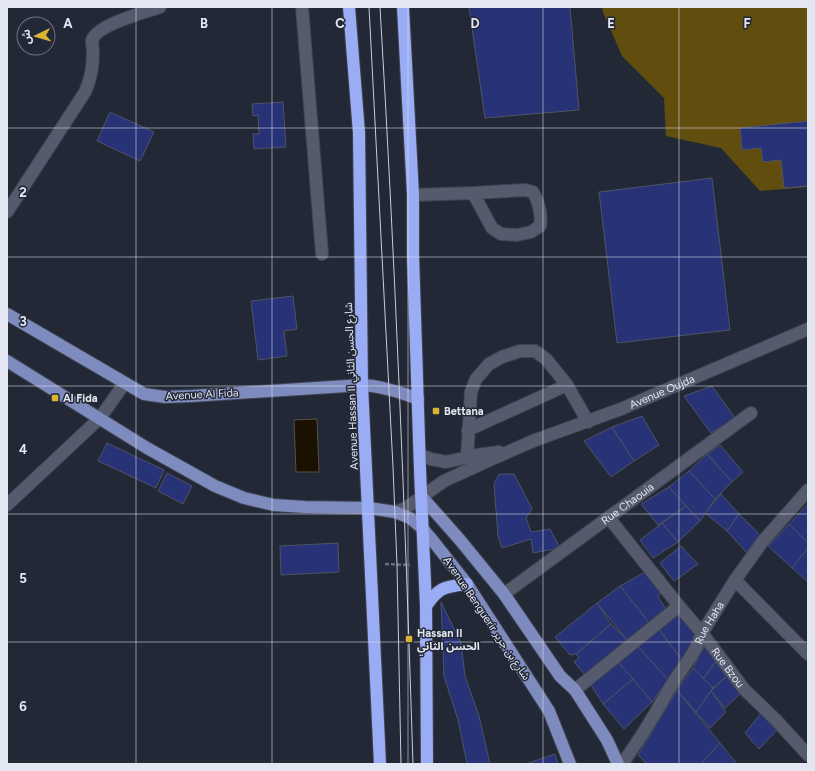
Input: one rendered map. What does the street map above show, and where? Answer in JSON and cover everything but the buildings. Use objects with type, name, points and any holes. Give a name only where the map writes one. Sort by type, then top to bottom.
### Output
[{"type":"highway","name":"Avenue Hassan II شارع الحسن الثاني","points":[[349,7],[359,133],[362,385],[380,764]]},
{"type":"highway","points":[[403,7],[413,195],[413,256],[426,606],[427,764]]},
{"type":"highway","points":[[426,606],[440,589],[449,586],[467,584]]},
{"type":"main road","name":"Avenue Al Fida","points":[[7,314],[124,384],[144,394],[165,397],[372,385],[418,399]]},
{"type":"main road","points":[[7,360],[147,448],[215,486],[244,498],[274,505],[369,508]]},
{"type":"main road","name":"Avenue Benguerir شارع بن جرير","points":[[421,496],[448,525],[504,594],[560,676],[575,690],[607,740],[618,764]]},
{"type":"main road","name":"Avenue Benguerir شارع بن جرير","points":[[369,508],[395,512],[410,518],[422,528],[467,584],[548,711],[570,764]]},
{"type":"street","points":[[7,212],[85,92],[91,77],[92,40],[97,32],[160,7]]},
{"type":"street","points":[[302,7],[322,254]]},
{"type":"street","points":[[413,195],[525,190],[533,192],[536,199],[541,216],[540,226],[531,232],[517,235],[501,234],[492,228],[473,193]]},
{"type":"street","name":"Avenue Oujda","points":[[395,512],[406,508],[444,481],[533,441],[622,409],[808,329]]},
{"type":"street","points":[[467,458],[471,392],[476,379],[489,364],[502,357],[520,351],[535,351],[546,359],[567,385],[588,422]]},
{"type":"street","points":[[7,505],[100,418],[124,384]]},
{"type":"street","points":[[468,430],[567,385]]},
{"type":"street","name":"Rue Chaouia","points":[[504,594],[751,413]]},
{"type":"street","name":"Avenue Oujda","points":[[420,455],[446,462],[477,455],[514,450]]},
{"type":"street","name":"Rue Haha","points":[[622,764],[652,719],[661,701],[689,660],[699,642],[702,633],[735,580],[763,541],[808,490]]},
{"type":"street","name":"Rue Bzou","points":[[609,518],[702,633],[744,688],[808,755]]},
{"type":"street","points":[[735,580],[808,654]]},
{"type":"street","points":[[575,690],[679,606]]},
{"type":"shaded area","points":[[602,7],[808,7],[808,187],[760,191],[721,148],[666,136],[664,98],[622,56]]},
{"type":"shaded area","points":[[317,419],[319,472],[296,472],[294,420]]},
{"type":"tram line","points":[[369,7],[393,467],[397,565],[401,764]]},
{"type":"tram line","points":[[380,7],[399,386],[413,764]]},
{"type":"place","name":"Al Fida","points":[[55,398]]},
{"type":"place","name":"Bettana","points":[[436,411]]},
{"type":"place","name":"Hassan II الحسن الثاني","points":[[409,639]]}]
